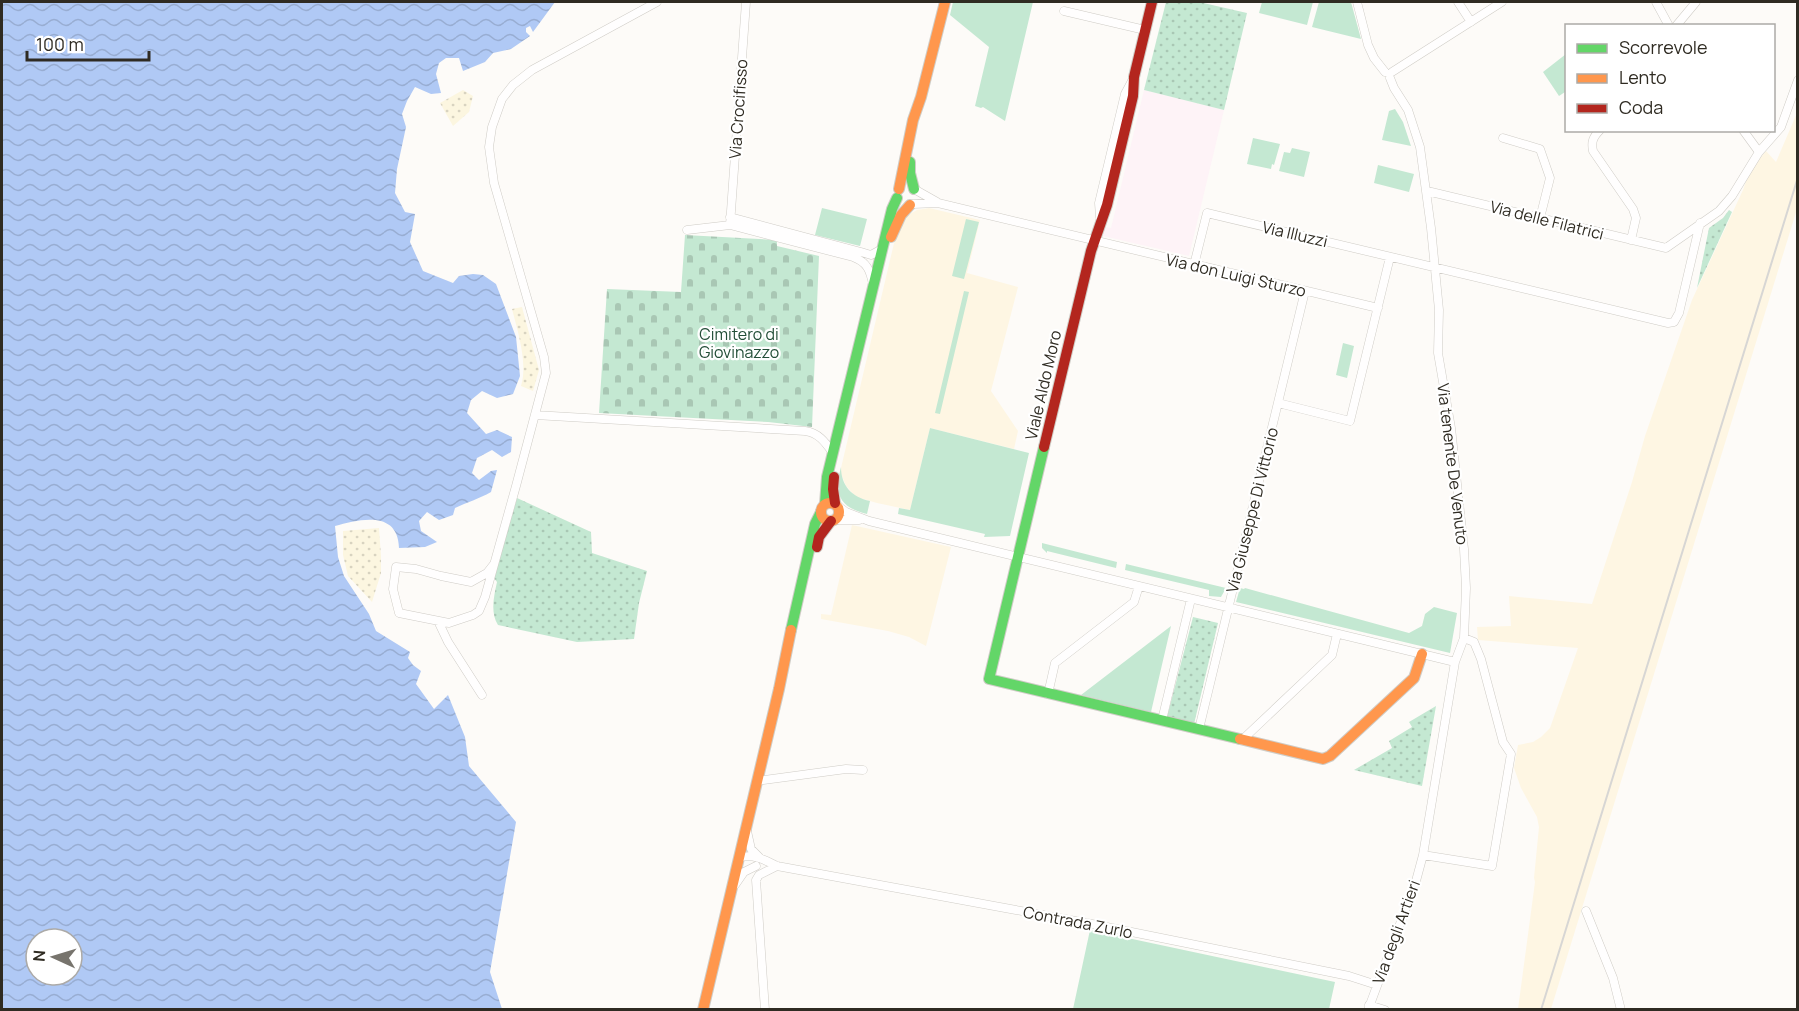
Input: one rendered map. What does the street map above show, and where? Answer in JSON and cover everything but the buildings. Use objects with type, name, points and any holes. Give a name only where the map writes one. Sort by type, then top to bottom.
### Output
[{"type":"main road","points":[[779,689],[792,648],[819,537],[839,515],[830,506],[826,483],[892,209],[902,181],[908,141],[945,2]]},
{"type":"main road","name":"Viale Aldo Moro","points":[[1048,694],[989,679],[1071,329],[1079,307],[1094,240],[1107,205],[1152,2]]},
{"type":"main road","points":[[833,520],[826,519],[834,477],[889,246],[901,215],[917,198],[909,163],[919,121],[921,96]]},
{"type":"main road","points":[[898,193],[905,186],[914,189]]},
{"type":"main road","points":[[898,193],[900,204],[912,205]]},
{"type":"main road","points":[[703,1010],[779,689],[815,524],[830,506]]},
{"type":"main road","points":[[1048,694],[1327,759],[1414,678],[1422,654]]},
{"type":"street","points":[[494,564],[487,573],[471,582],[416,568],[396,567],[393,589],[399,613],[449,623],[479,611],[494,564],[546,374],[546,366],[494,183],[489,147],[492,127],[502,99],[513,85],[532,70],[657,2]]},
{"type":"street","name":"Via Crocifisso","points":[[730,221],[746,2]]},
{"type":"street","name":"Via tenente De Venuto","points":[[1357,2],[1368,45],[1374,58],[1389,74],[1407,110],[1415,128],[1423,162],[1439,310],[1438,353],[1451,428],[1464,549],[1466,588],[1464,638],[1455,662],[1423,855]]},
{"type":"street","points":[[1458,2],[1471,22]]},
{"type":"street","points":[[1389,74],[1502,2]]},
{"type":"street","points":[[1656,2],[1668,24]]},
{"type":"street","points":[[1678,24],[1696,2]]},
{"type":"street","points":[[1064,11],[1145,30]]},
{"type":"street","points":[[1700,223],[1719,211],[1759,152],[1781,127],[1797,80]]},
{"type":"street","points":[[1598,132],[1591,143],[1596,159],[1633,209],[1636,218],[1631,240]]},
{"type":"street","points":[[1744,132],[1759,152]]},
{"type":"street","points":[[1503,138],[1540,149],[1550,178],[1540,218]]},
{"type":"street","points":[[914,189],[938,203]]},
{"type":"street","name":"Via delle Filatrici","points":[[1427,191],[1666,248],[1700,223]]},
{"type":"street","points":[[912,205],[938,203]]},
{"type":"street","name":"Via don Luigi Sturzo","points":[[938,203],[1378,308]]},
{"type":"street","name":"Via Illuzzi","points":[[1194,265],[1207,213],[1661,322],[1674,322],[1679,313],[1700,223]]},
{"type":"street","points":[[687,230],[730,221],[871,255],[882,249]]},
{"type":"street","points":[[730,221],[860,260],[869,269],[873,285]]},
{"type":"street","points":[[1278,404],[1350,421],[1390,257]]},
{"type":"street","name":"Via Giuseppe Di Vittorio","points":[[1199,729],[1305,291]]},
{"type":"street","points":[[535,415],[805,431],[820,437],[833,453]]},
{"type":"street","points":[[830,506],[869,521],[1455,662]]},
{"type":"street","points":[[833,520],[869,521]]},
{"type":"street","points":[[1048,694],[1055,663],[1134,602],[1139,586]]},
{"type":"street","points":[[1161,720],[1191,599]]},
{"type":"street","points":[[438,621],[448,642],[482,695]]},
{"type":"street","points":[[1242,740],[1332,655],[1337,634]]},
{"type":"street","points":[[1423,855],[1491,866],[1511,754],[1503,742],[1478,650],[1474,642],[1464,638]]},
{"type":"street","points":[[757,781],[863,770]]},
{"type":"street","points":[[747,825],[748,843],[755,854],[777,866]]},
{"type":"street","name":"Via degli Artieri","points":[[1369,1007],[1416,881],[1423,855]]},
{"type":"street","points":[[738,858],[747,856],[760,858]]},
{"type":"street","points":[[738,858],[747,864],[756,866],[777,866]]},
{"type":"street","points":[[729,900],[742,874],[756,866]]},
{"type":"street","points":[[765,1010],[756,880],[759,875],[777,866]]},
{"type":"street","name":"Contrada Zurlo","points":[[777,866],[1092,924],[1349,976],[1377,985]]},
{"type":"street","points":[[1586,911],[1613,978],[1621,1010]]},
{"type":"street","points":[[1369,1007],[1384,1010]]},
{"type":"shaded area","points":[[1144,90],[1224,110],[1189,256],[1103,236],[1105,227],[1111,228]]},
{"type":"shaded area","points":[[1797,113],[1797,209],[1551,1009],[1518,1009],[1535,882],[1539,827],[1537,817],[1521,788],[1514,768],[1518,745],[1533,742],[1550,728],[1578,648],[1478,640],[1477,627],[1511,626],[1509,596],[1592,604],[1645,436],[1692,300],[1750,170],[1766,151],[1776,162]]},
{"type":"shaded area","points":[[929,208],[980,220],[967,273],[1018,287],[991,391],[1018,431],[1014,449],[930,428],[910,510],[856,497],[846,486],[841,468],[895,239],[908,215],[917,210]]},
{"type":"shaded area","points":[[852,525],[951,547],[926,646],[909,637],[888,631],[821,619],[821,614],[831,615]]},
{"type":"green space","points":[[953,2],[1033,2],[1005,121],[983,107],[975,106],[989,47],[950,15]]},
{"type":"green space","points":[[1166,2],[1199,2],[1247,13],[1224,110],[1144,90]]},
{"type":"green space","points":[[1262,2],[1313,2],[1307,25],[1259,13]]},
{"type":"green space","points":[[1319,2],[1351,2],[1361,39],[1312,27]]},
{"type":"green space","points":[[1565,55],[1565,92],[1559,96],[1543,72]]},
{"type":"green space","points":[[1395,109],[1403,122],[1411,146],[1382,140],[1389,111]]},
{"type":"green space","points":[[1253,138],[1280,144],[1271,169],[1247,164]]},
{"type":"green space","points":[[1292,148],[1310,152],[1304,177],[1279,171],[1284,152],[1290,153]]},
{"type":"green space","points":[[1378,165],[1414,174],[1409,192],[1374,183]]},
{"type":"green space","points":[[822,208],[867,219],[860,246],[815,235]]},
{"type":"green space","points":[[1729,210],[1732,212],[1697,288],[1709,228],[1723,218]]},
{"type":"green space","points":[[966,219],[979,222],[964,279],[952,276]]},
{"type":"green space","name":"Cimitero di Giovinazzo","points":[[685,235],[777,240],[777,246],[819,256],[812,427],[768,422],[599,413],[607,289],[681,292]]},
{"type":"green space","points":[[964,291],[969,292],[940,414],[935,413]]},
{"type":"green space","points":[[1343,343],[1354,346],[1347,378],[1336,375]]},
{"type":"green space","points":[[930,428],[1029,453],[1010,536],[984,537],[985,534],[898,514],[899,508],[910,510]]},
{"type":"green space","points":[[841,467],[843,480],[849,490],[858,497],[870,501],[867,514],[850,508],[841,498],[838,485]]},
{"type":"green space","points":[[517,498],[591,532],[592,553],[647,571],[639,603],[634,639],[577,642],[498,625],[493,609],[497,582],[494,578]]},
{"type":"green space","points":[[1042,543],[1117,562],[1116,568],[1047,551],[1047,553],[1042,548]]},
{"type":"green space","points":[[1126,564],[1226,588],[1221,597],[1209,596],[1209,590],[1125,570]]},
{"type":"green space","points":[[1240,588],[1409,633],[1422,626],[1425,614],[1434,607],[1457,613],[1450,653],[1236,602]]},
{"type":"green space","points":[[1193,617],[1218,623],[1194,724],[1167,717]]},
{"type":"green space","points":[[1171,626],[1151,712],[1081,695]]},
{"type":"green space","points":[[1436,706],[1422,786],[1354,770],[1392,748],[1389,741],[1412,727],[1409,722]]},
{"type":"green space","points":[[1090,930],[1335,982],[1329,1009],[1073,1009]]},
{"type":"sand","points":[[463,90],[473,96],[469,112],[453,126],[440,103]]},
{"type":"sand","points":[[522,307],[539,370],[533,391],[521,386],[523,358],[512,309]]},
{"type":"sand","points":[[379,528],[381,573],[372,602],[348,576],[343,555],[343,531]]},
{"type":"water","points":[[2,2],[555,2],[533,32],[530,26],[526,28],[530,36],[511,49],[493,53],[485,62],[463,71],[459,58],[446,58],[439,63],[436,74],[441,93],[431,94],[415,87],[402,114],[406,127],[397,169],[395,193],[405,212],[415,214],[410,242],[423,271],[453,283],[459,276],[483,275],[496,284],[516,337],[520,376],[513,394],[497,398],[482,391],[471,400],[467,413],[486,434],[497,430],[512,437],[511,452],[502,457],[492,450],[477,458],[472,473],[479,480],[491,471],[497,470],[491,492],[455,508],[453,515],[439,520],[427,512],[419,521],[421,531],[437,542],[425,547],[399,548],[397,536],[392,528],[385,522],[376,520],[355,521],[335,526],[338,557],[344,576],[369,614],[376,631],[410,652],[408,658],[421,671],[416,684],[434,709],[448,695],[465,737],[469,766],[516,822],[490,972],[502,1009],[2,1009]]},
{"type":"railway","points":[[1541,1010],[1798,177]]},
{"type":"traffic: fast","points":[[910,162],[914,189]]},
{"type":"traffic: fast","points":[[825,504],[827,477],[892,209],[897,198]]},
{"type":"traffic: fast","points":[[1044,447],[989,679],[1240,739]]},
{"type":"traffic: fast","points":[[791,630],[815,524],[821,512]]},
{"type":"traffic: slow","points":[[899,189],[913,120],[945,2]]},
{"type":"traffic: slow","points":[[891,237],[901,215],[910,205]]},
{"type":"traffic: slow","points":[[830,503],[836,506],[839,512],[836,518],[830,521],[824,518],[821,512],[824,506],[830,503]]},
{"type":"traffic: slow","points":[[703,1010],[791,630]]},
{"type":"traffic: slow","points":[[1240,739],[1323,759],[1330,756],[1414,678],[1422,654]]},
{"type":"traffic: jam","points":[[1044,447],[1091,251],[1107,205],[1152,2]]},
{"type":"traffic: jam","points":[[834,477],[835,503]]},
{"type":"traffic: jam","points":[[817,547],[819,537],[831,521]]}]
